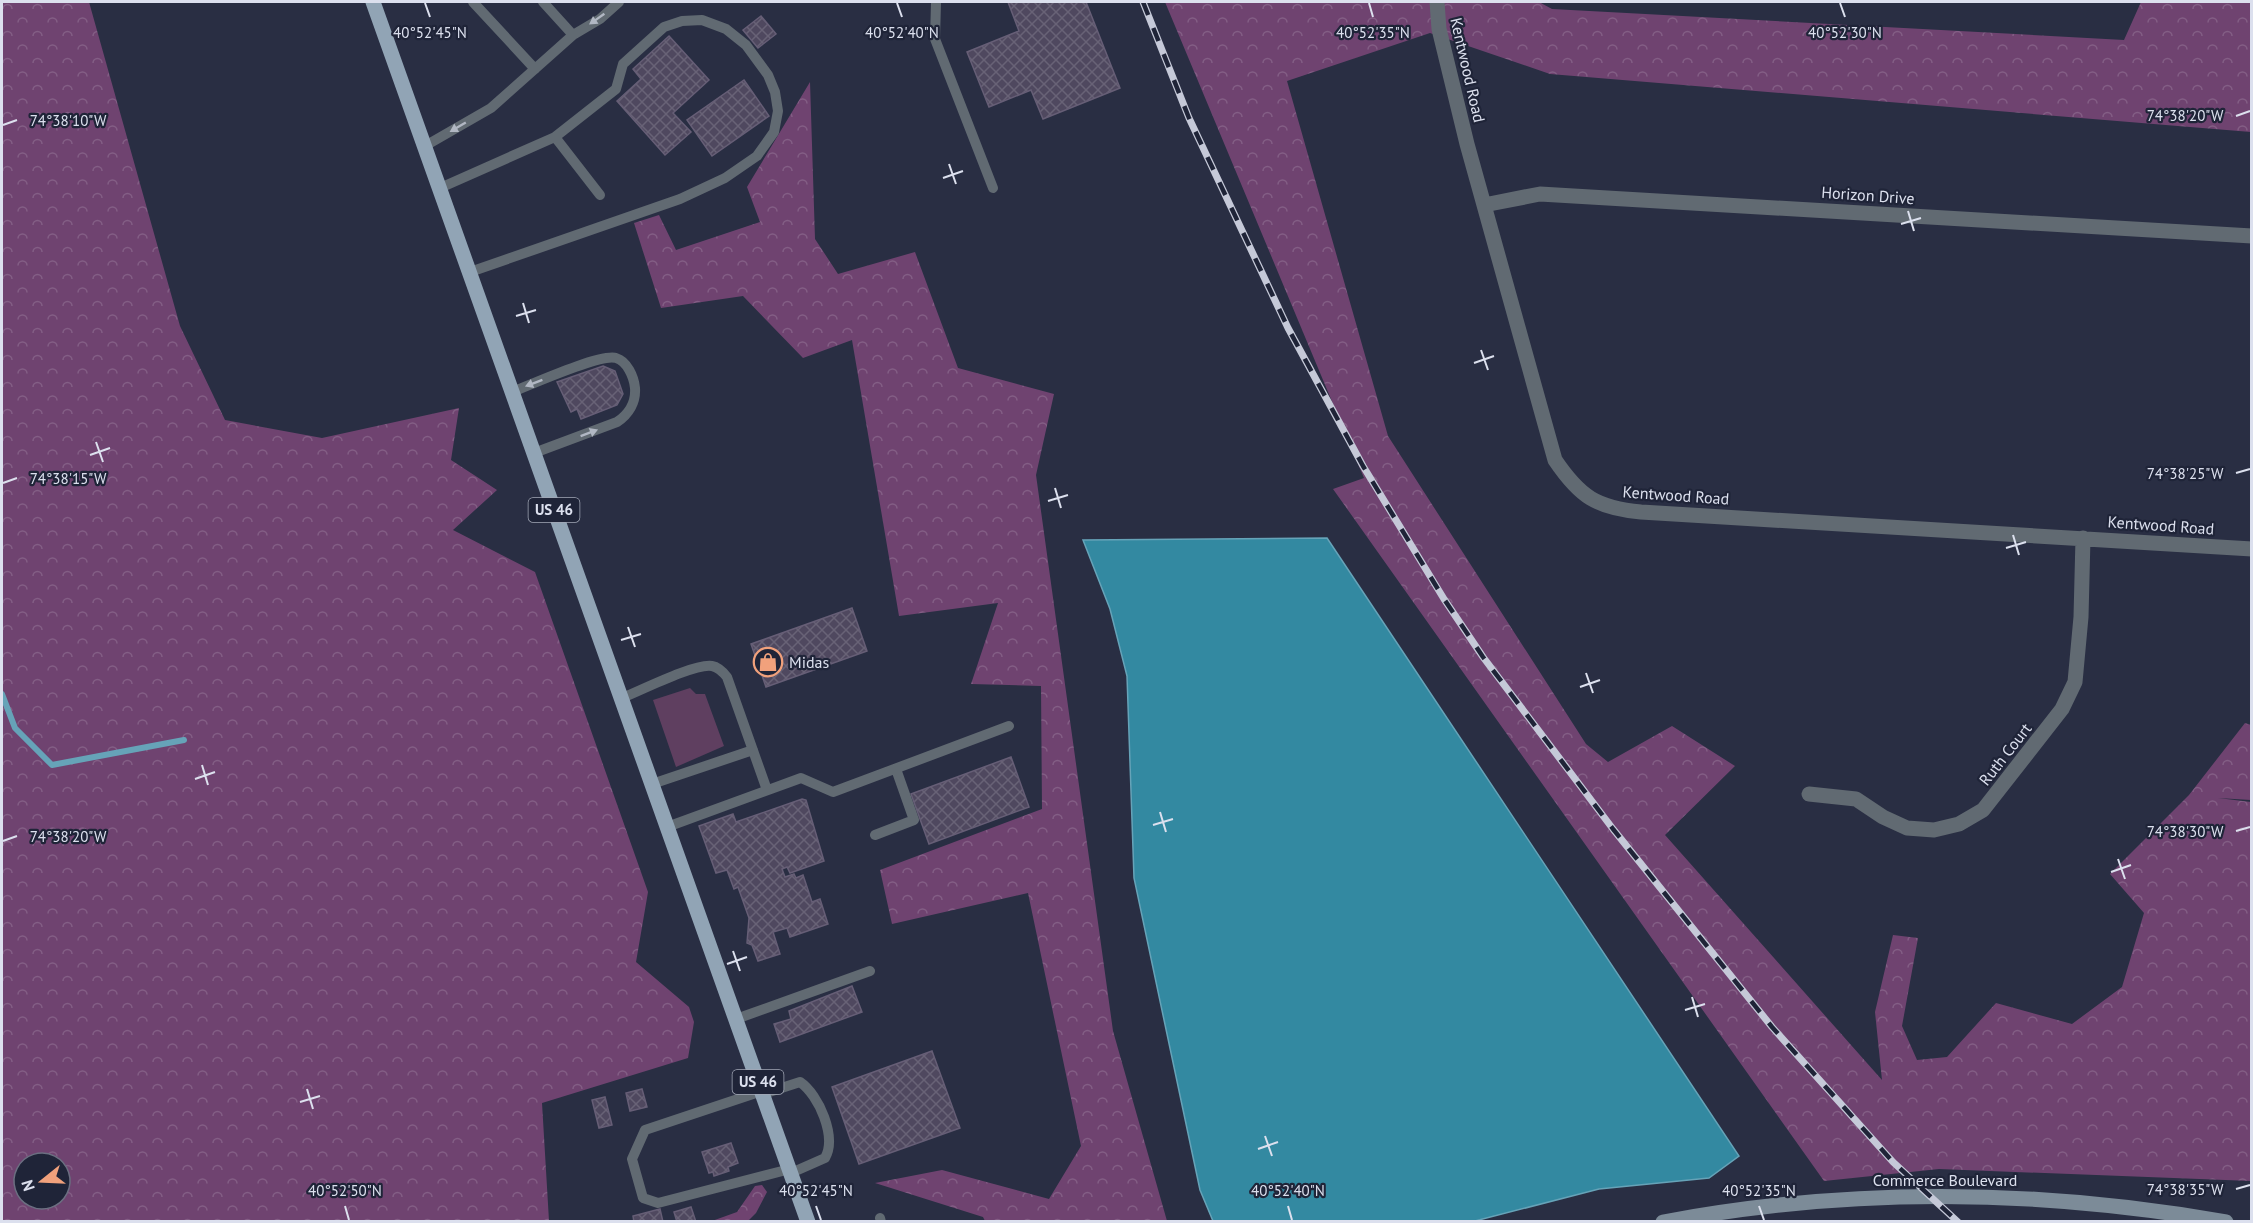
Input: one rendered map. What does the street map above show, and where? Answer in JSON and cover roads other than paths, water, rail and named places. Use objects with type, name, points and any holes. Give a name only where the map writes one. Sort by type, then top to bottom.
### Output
[{"type":"main road","name":"US 46","points":[[373,2],[808,1221]]},
{"type":"main road","name":"Commerce Boulevard","points":[[1663,1221],[1738,1209],[1849,1198],[1958,1195],[2096,1203],[2226,1221]]},
{"type":"street","name":"Kentwood Road","points":[[1437,2],[1438,29],[1555,460],[1569,481],[1599,504],[1641,513],[2252,549]]},
{"type":"street","name":"Horizon Drive","points":[[1484,205],[1540,194],[2252,236]]},
{"type":"street","name":"Ruth Court","points":[[1809,794],[1856,799],[1883,817],[1908,828],[1934,830],[1959,824],[1983,810],[2062,709],[2075,682],[2081,617],[2083,538]]},
{"type":"lane","points":[[472,2],[535,69]]},
{"type":"lane","points":[[543,2],[573,34]]},
{"type":"lane","points":[[425,146],[491,108],[573,34],[600,18],[619,2]]},
{"type":"lane","points":[[936,2],[935,39],[993,188]]},
{"type":"lane","points":[[440,188],[555,137],[616,89],[623,64],[664,27],[682,21],[702,20],[726,29],[746,45],[768,75],[775,92],[778,111],[774,132],[757,156],[725,177],[680,199],[470,272]]},
{"type":"lane","points":[[555,137],[600,195]]},
{"type":"lane","points":[[512,392],[593,361],[613,357],[624,362],[634,380],[634,398],[626,416],[617,422],[534,453]]},
{"type":"lane","points":[[622,698],[692,670],[715,667],[727,677],[767,790]]},
{"type":"lane","points":[[667,827],[801,778],[833,792],[1009,726]]},
{"type":"lane","points":[[652,784],[753,750]]},
{"type":"lane","points":[[875,835],[914,820],[896,769]]},
{"type":"lane","points":[[736,1019],[870,971]]},
{"type":"lane","points":[[800,1082],[808,1088],[814,1095],[830,1141],[825,1158],[790,1171],[657,1203],[643,1198],[632,1159],[645,1130],[762,1093],[800,1082]]},
{"type":"water","points":[[1327,538],[1739,1156],[1709,1178],[1599,1189],[1475,1221],[1213,1221],[1200,1190],[1134,878],[1127,676],[1110,609],[1083,540]]},
{"type":"waterway","points":[[2,694],[15,728],[52,765],[184,740]]},
{"type":"railway","points":[[1143,2],[1189,118],[1288,328],[1363,466],[1444,599],[1483,657],[1613,829],[1772,1027],[1893,1162],[1958,1222]]},
{"type":"place","name":"Midas","points":[[768,662]]}]
